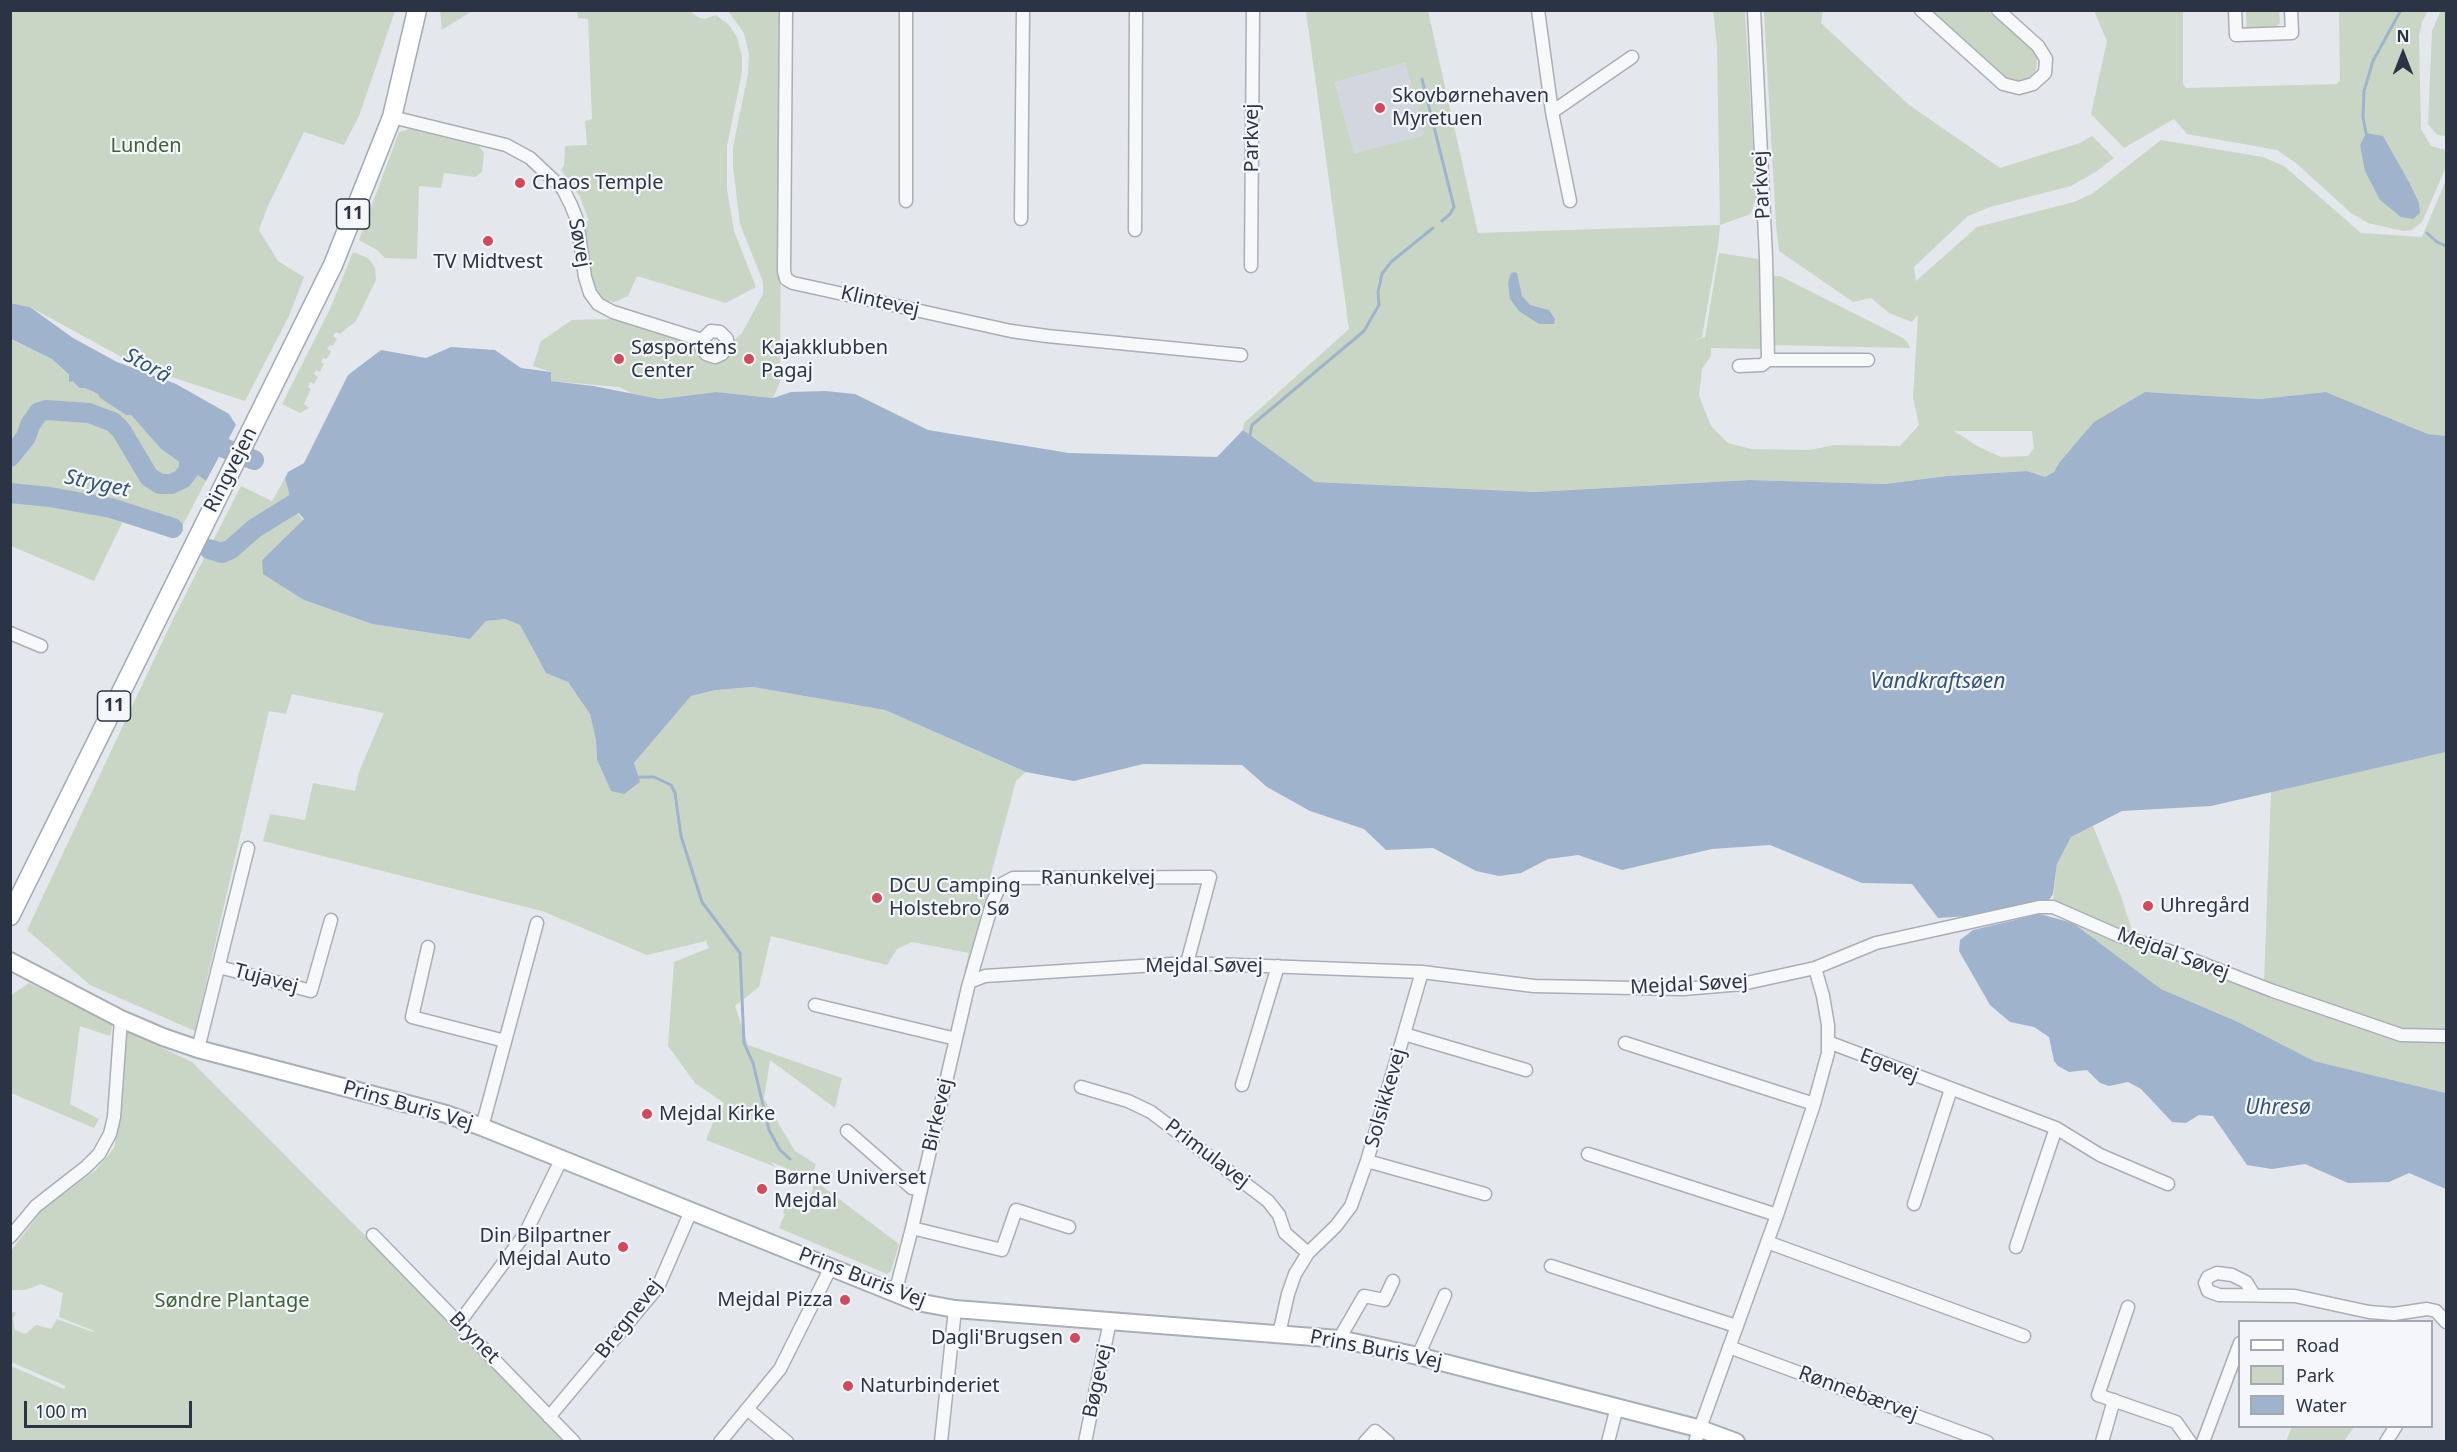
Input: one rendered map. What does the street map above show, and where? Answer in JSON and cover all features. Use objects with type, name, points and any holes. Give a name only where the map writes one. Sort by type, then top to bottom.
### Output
[{"type":"main road","name":"Ringvejen","points":[[10,916],[333,265],[392,117],[417,10]]},
{"type":"street","name":"Klintevej","points":[[786,10],[784,271],[786,279],[1011,331],[1240,355]]},
{"type":"street","points":[[906,10],[906,201]]},
{"type":"street","points":[[1021,219],[1023,10]]},
{"type":"street","points":[[1135,230],[1136,10]]},
{"type":"street","name":"Parkvej","points":[[1251,266],[1252,10]]},
{"type":"street","points":[[1538,10],[1552,112],[1570,201]]},
{"type":"street","name":"Parkvej","points":[[1754,10],[1766,257],[1768,360]]},
{"type":"street","points":[[1921,10],[2003,84],[2019,88],[2033,84],[2045,73],[2046,59],[2038,46],[1998,10]]},
{"type":"street","points":[[2235,10],[2236,35],[2292,33],[2291,10]]},
{"type":"street","points":[[1552,112],[1632,57]]},
{"type":"street","name":"Søvej","points":[[392,117],[506,145],[530,158],[563,189],[571,205],[577,220],[585,277],[590,293],[598,304],[613,312],[702,340]]},
{"type":"street","points":[[1739,366],[1762,365],[1768,360],[1868,360]]},
{"type":"street","points":[[10,633],[41,646]]},
{"type":"street","name":"Tujavej","points":[[198,1049],[248,848]]},
{"type":"street","name":"Ranunkelvej","points":[[972,981],[992,904],[1000,885],[1013,878],[1210,878],[1187,963]]},
{"type":"street","name":"Mejdal Søvej","points":[[972,981],[985,976],[1187,963],[1422,972],[1534,986],[1683,989],[1742,984],[1815,968],[1876,943],[2039,907],[2052,907],[2117,934],[2401,1035],[2446,1036]]},
{"type":"street","name":"Tujavej","points":[[219,967],[311,991],[331,920]]},
{"type":"street","points":[[482,1126],[537,923]]},
{"type":"street","points":[[428,947],[412,1017],[505,1041]]},
{"type":"street","name":"Prins Buris Vej","points":[[10,961],[121,1019],[198,1049],[446,1114],[482,1126],[917,1302],[955,1309],[1339,1339],[1418,1356],[1617,1407],[1698,1436],[1736,1442]]},
{"type":"street","points":[[1242,1085],[1278,966]]},
{"type":"street","points":[[1698,1436],[1777,1215],[1814,1104],[1828,1053],[1823,996],[1815,968]]},
{"type":"street","name":"Solsikkevej","points":[[1279,1334],[1295,1274],[1308,1252],[1336,1226],[1351,1206],[1367,1161],[1422,972]]},
{"type":"street","name":"Birkevej","points":[[893,1293],[912,1228],[956,1039],[972,981]]},
{"type":"street","points":[[815,1005],[956,1039]]},
{"type":"street","points":[[10,1237],[36,1206],[99,1154],[110,1134],[114,1117],[121,1019]]},
{"type":"street","name":"Solsikkevej","points":[[1404,1034],[1526,1070]]},
{"type":"street","name":"Egevej","points":[[1828,1042],[2056,1128],[2100,1155],[2168,1184]]},
{"type":"street","points":[[1624,1043],[1814,1104]]},
{"type":"street","name":"Primulavej","points":[[1082,1087],[1128,1101],[1151,1112],[1268,1201],[1279,1215],[1285,1233],[1308,1252]]},
{"type":"street","points":[[1914,1204],[1951,1089]]},
{"type":"street","points":[[2016,1247],[2056,1128]]},
{"type":"street","points":[[847,1131],[912,1188],[920,1190]]},
{"type":"street","points":[[1588,1154],[1777,1215]]},
{"type":"street","points":[[459,1323],[525,1234],[562,1158]]},
{"type":"street","name":"Solsikkevej","points":[[1367,1161],[1485,1194]]},
{"type":"street","points":[[912,1228],[1002,1250],[1016,1210],[1069,1227]]},
{"type":"street","name":"Bregnevej","points":[[549,1417],[658,1287],[692,1211]]},
{"type":"street","name":"Brynet","points":[[373,1235],[574,1442]]},
{"type":"street","points":[[1767,1242],[2024,1336]]},
{"type":"street","points":[[1551,1266],[1736,1326]]},
{"type":"street","points":[[720,1442],[780,1369],[831,1268]]},
{"type":"street","points":[[1339,1339],[1365,1296],[1384,1300],[1393,1281]]},
{"type":"street","points":[[1418,1356],[1445,1295]]},
{"type":"street","points":[[2254,1295],[2295,1296],[2369,1312],[2394,1314],[2436,1311],[2446,1322]]},
{"type":"street","points":[[2128,1307],[2098,1395],[2176,1422],[2190,1442]]},
{"type":"street","points":[[941,1442],[955,1309]]},
{"type":"street","name":"Bøgevej","points":[[1085,1442],[1110,1321]]},
{"type":"street","name":"Rønnebærvej","points":[[1729,1347],[1987,1442]]},
{"type":"street","points":[[2203,1442],[2238,1348]]},
{"type":"street","points":[[2102,1442],[2114,1400]]},
{"type":"street","points":[[1608,1442],[1617,1407]]},
{"type":"street","points":[[747,1409],[787,1442]]},
{"type":"street","points":[[2386,1442],[2395,1428]]},
{"type":"street","points":[[1365,1442],[1375,1431],[1388,1442]]},
{"type":"shaded area","name":"Skovbørnehaven Myretuen","points":[[1405,63],[1424,135],[1354,153],[1335,82]]},
{"type":"green space","points":[[440,10],[472,10],[472,11],[442,30]]},
{"type":"green space","points":[[2441,10],[2446,11],[2446,136],[2437,135],[2428,124],[2432,31]]},
{"type":"green space","name":"Lunden","points":[[11,11],[395,11],[359,116],[344,145],[304,132],[267,208],[259,230],[278,261],[304,277],[289,316],[245,401],[138,366],[30,307],[11,303]]},
{"type":"green space","points":[[577,11],[690,11],[704,19],[716,15],[729,25],[737,37],[742,57],[742,72],[727,146],[727,189],[734,231],[756,287],[726,303],[637,276],[628,296],[615,302],[599,297],[590,282],[581,223],[589,221],[580,197],[561,170],[564,165],[565,146],[587,145],[585,121],[592,119],[588,19],[578,18]]},
{"type":"green space","points":[[728,11],[782,11],[780,382],[773,398],[716,392],[660,399],[631,393],[619,387],[550,381],[551,372],[533,366],[541,341],[572,320],[614,319],[693,342],[697,355],[711,361],[742,333],[763,294],[763,282],[740,224],[733,166],[733,147],[748,74],[749,54],[744,33]]},
{"type":"green space","points":[[1306,11],[1428,11],[1478,233],[1720,225],[1702,337],[1694,341],[1705,337],[1719,253],[1758,259],[1762,263],[1764,349],[1711,348],[1711,356],[1702,369],[1699,396],[1711,426],[1728,443],[1751,449],[1810,450],[1834,445],[1900,446],[1919,425],[1913,398],[1918,315],[1912,322],[1889,313],[1871,298],[1853,302],[1779,251],[1764,11],[1823,11],[1821,23],[1908,104],[2000,168],[2080,143],[2092,136],[2114,158],[2071,186],[1990,207],[1968,216],[1914,267],[1916,281],[1977,227],[2074,202],[2092,194],[2161,140],[2263,157],[2284,166],[2361,233],[2422,237],[2446,180],[2446,436],[2428,434],[2326,392],[2260,399],[2145,392],[2059,463],[2054,472],[2045,477],[2027,471],[1947,476],[1885,484],[1749,480],[1535,492],[1315,482],[1243,430],[1244,423],[1349,329]],"holes":[[[1405,63],[1424,135],[1354,153],[1335,82]],[[1954,431],[2032,431],[2034,448],[2028,456],[2001,457],[1979,447]]]},
{"type":"green space","points":[[1713,11],[1745,11],[1756,197],[1751,214],[1720,225],[1717,46]]},
{"type":"green space","points":[[1927,11],[1988,11],[2035,51],[2036,71],[2025,81],[2009,81]]},
{"type":"green space","points":[[2094,11],[2183,11],[2183,84],[2186,88],[2337,84],[2340,80],[2339,11],[2428,11],[2422,22],[2419,36],[2421,129],[2431,146],[2446,150],[2446,167],[2422,222],[2412,230],[2403,231],[2368,223],[2351,213],[2296,163],[2277,150],[2187,134],[2174,119],[2124,148],[2091,114],[2107,41]]},
{"type":"green space","points":[[2246,11],[2279,11],[2280,23],[2276,26],[2262,27],[2262,31],[2247,32]]},
{"type":"green space","points":[[410,129],[479,146],[484,153],[482,172],[475,177],[444,173],[441,188],[419,186],[417,259],[385,258],[377,250],[359,240],[399,132]]},
{"type":"green space","points":[[353,252],[368,258],[375,268],[376,280],[356,321],[340,334],[336,332],[333,336],[337,339],[333,346],[330,345],[327,349],[331,351],[327,359],[323,358],[321,362],[324,364],[320,372],[316,370],[314,374],[318,377],[314,384],[310,382],[308,387],[311,389],[304,404],[309,408],[300,413],[282,404],[330,309]]},
{"type":"green space","points":[[1771,276],[1780,276],[1903,338],[1910,348],[1772,345]]},
{"type":"green space","points":[[10,339],[52,359],[81,388],[98,394],[100,398],[126,415],[131,415],[161,449],[206,481],[177,536],[125,517],[94,581],[11,546]]},
{"type":"green space","points":[[285,478],[292,505],[303,520],[262,560],[304,600],[372,624],[469,639],[486,621],[505,619],[520,625],[546,672],[568,682],[590,714],[596,741],[597,760],[611,791],[620,791],[635,771],[634,763],[691,696],[716,690],[753,687],[885,710],[1026,772],[1016,781],[990,878],[983,924],[970,972],[964,972],[969,953],[912,942],[897,949],[887,965],[771,936],[759,987],[735,1006],[748,1045],[842,1078],[835,1108],[770,1060],[764,1099],[795,1151],[816,1164],[811,1178],[706,1140],[717,1113],[721,1113],[724,1103],[695,1083],[668,1046],[674,962],[709,948],[706,941],[647,955],[542,911],[263,841],[270,814],[305,820],[313,783],[355,791],[359,772],[384,713],[292,694],[286,714],[269,711],[195,1031],[90,985],[27,930],[174,617],[241,486],[272,501]]},
{"type":"green space","points":[[2446,752],[2446,1031],[2400,1030],[2264,983],[2271,791]]},
{"type":"green space","points":[[2093,826],[2121,896],[2134,937],[2053,901],[2057,864],[2071,837]]},
{"type":"green space","points":[[2073,923],[2171,955],[2254,989],[2446,1042],[2446,1093],[2314,1061],[2236,1021],[2159,988]]},
{"type":"green space","points":[[29,983],[113,1023],[110,1036],[80,1026],[70,1104],[99,1119],[94,1128],[11,1093],[10,996]]},
{"type":"green space","name":"Søndre Plantage","points":[[125,1030],[192,1062],[570,1441],[11,1441],[11,1366],[64,1389],[66,1386],[11,1362],[11,1311],[16,1313],[13,1319],[15,1330],[25,1334],[36,1325],[51,1329],[57,1319],[94,1331],[59,1317],[63,1293],[41,1284],[25,1290],[11,1290],[10,1252],[43,1209],[96,1170],[114,1148],[121,1112]]},
{"type":"green space","points":[[815,1181],[899,1244],[891,1271],[887,1274],[779,1228],[785,1214],[783,1213],[785,1205],[809,1213],[814,1204],[809,1200]]},
{"type":"green space","points":[[2291,1428],[2353,1428],[2344,1441],[2286,1441]]},
{"type":"water","points":[[2366,133],[2383,136],[2409,182],[2419,203],[2420,213],[2413,219],[2401,217],[2380,200],[2365,171],[2360,145]]},
{"type":"water","points":[[1511,273],[1517,273],[1522,296],[1530,305],[1549,310],[1555,319],[1554,324],[1539,324],[1519,311],[1510,299],[1508,283]]},
{"type":"water","points":[[10,303],[30,307],[73,338],[117,362],[176,384],[229,414],[236,425],[206,481],[161,449],[131,415],[126,415],[100,398],[98,394],[85,388],[79,388],[73,381],[69,382],[69,375],[52,359],[11,339]]},
{"type":"water","name":"Vandkraftsøen","points":[[451,347],[495,350],[521,368],[551,372],[551,381],[593,386],[660,399],[716,392],[773,398],[791,392],[825,391],[855,394],[928,430],[1069,453],[1217,457],[1243,430],[1315,482],[1535,492],[1749,480],[1885,484],[1947,476],[2027,471],[2045,477],[2054,472],[2094,422],[2145,392],[2260,399],[2326,392],[2428,434],[2446,436],[2446,752],[2211,806],[2122,811],[2071,837],[2057,864],[2053,894],[2049,900],[1971,916],[1938,918],[1912,884],[1862,883],[1770,845],[1712,849],[1622,870],[1578,855],[1548,859],[1521,873],[1499,876],[1476,871],[1433,848],[1386,850],[1364,829],[1310,811],[1267,787],[1242,765],[1143,764],[1074,781],[1026,772],[885,710],[753,687],[716,690],[691,696],[634,763],[640,782],[624,794],[611,791],[597,760],[596,741],[590,714],[568,682],[546,673],[520,625],[505,619],[486,621],[470,639],[372,624],[304,600],[263,574],[262,560],[304,519],[292,505],[285,478],[288,472],[304,463],[348,375],[381,350],[426,358]]},
{"type":"water","name":"Uhresø","points":[[2040,914],[2073,923],[2161,989],[2236,1021],[2314,1061],[2446,1093],[2446,1189],[2409,1173],[2389,1182],[2348,1183],[2305,1164],[2272,1169],[2247,1165],[2213,1116],[2199,1115],[2186,1123],[2172,1122],[2141,1089],[2128,1082],[2109,1086],[2100,1083],[2087,1070],[2069,1072],[2058,1066],[2054,1061],[2049,1037],[2034,1027],[2010,1022],[1990,1005],[1959,951],[1960,940],[1973,930]]},
{"type":"waterway","points":[[2366,133],[2363,117],[2364,91],[2373,61],[2401,10]]},
{"type":"waterway","points":[[1422,79],[1454,207],[1442,221]]},
{"type":"waterway","points":[[1250,435],[1252,425],[1364,331],[1379,305],[1378,292],[1382,274],[1391,262],[1433,228]]},
{"type":"waterway","points":[[2427,233],[2446,246]]},
{"type":"waterway","name":"Stryget","points":[[10,457],[26,437],[30,425],[39,412],[46,410],[89,413],[113,422],[121,430],[149,477],[160,484],[171,484],[182,479],[189,470],[189,444]]},
{"type":"waterway","name":"Storå","points":[[205,433],[224,448],[254,460]]},
{"type":"waterway","points":[[209,549],[222,553],[231,549],[255,528],[315,491]]},
{"type":"waterway","name":"Stryget","points":[[10,493],[50,497],[111,508],[173,528]]},
{"type":"waterway","points":[[639,777],[654,777],[671,785],[675,793],[681,836],[702,902],[740,953],[744,1043],[753,1063],[769,1130],[780,1150],[790,1159]]},
{"type":"place","name":"Skovbørnehaven Myretuen","points":[[1380,108]]},
{"type":"place","name":"Chaos Temple","points":[[520,183]]},
{"type":"place","name":"TV Midtvest","points":[[488,241]]},
{"type":"place","name":"Søsportens Center","points":[[619,359]]},
{"type":"place","name":"Kajakklubben Pagaj","points":[[749,359]]},
{"type":"place","name":"DCU Camping Holstebro Sø","points":[[877,898]]},
{"type":"place","name":"Uhregård","points":[[2148,906]]},
{"type":"place","name":"Mejdal Kirke","points":[[647,1114]]},
{"type":"place","name":"Børne Universet Mejdal","points":[[762,1189]]},
{"type":"place","name":"Din Bilpartner Mejdal Auto","points":[[623,1247]]},
{"type":"place","name":"Mejdal Pizza","points":[[845,1300]]},
{"type":"place","name":"Dagli'Brugsen","points":[[1075,1338]]},
{"type":"place","name":"Naturbinderiet","points":[[848,1386]]}]
